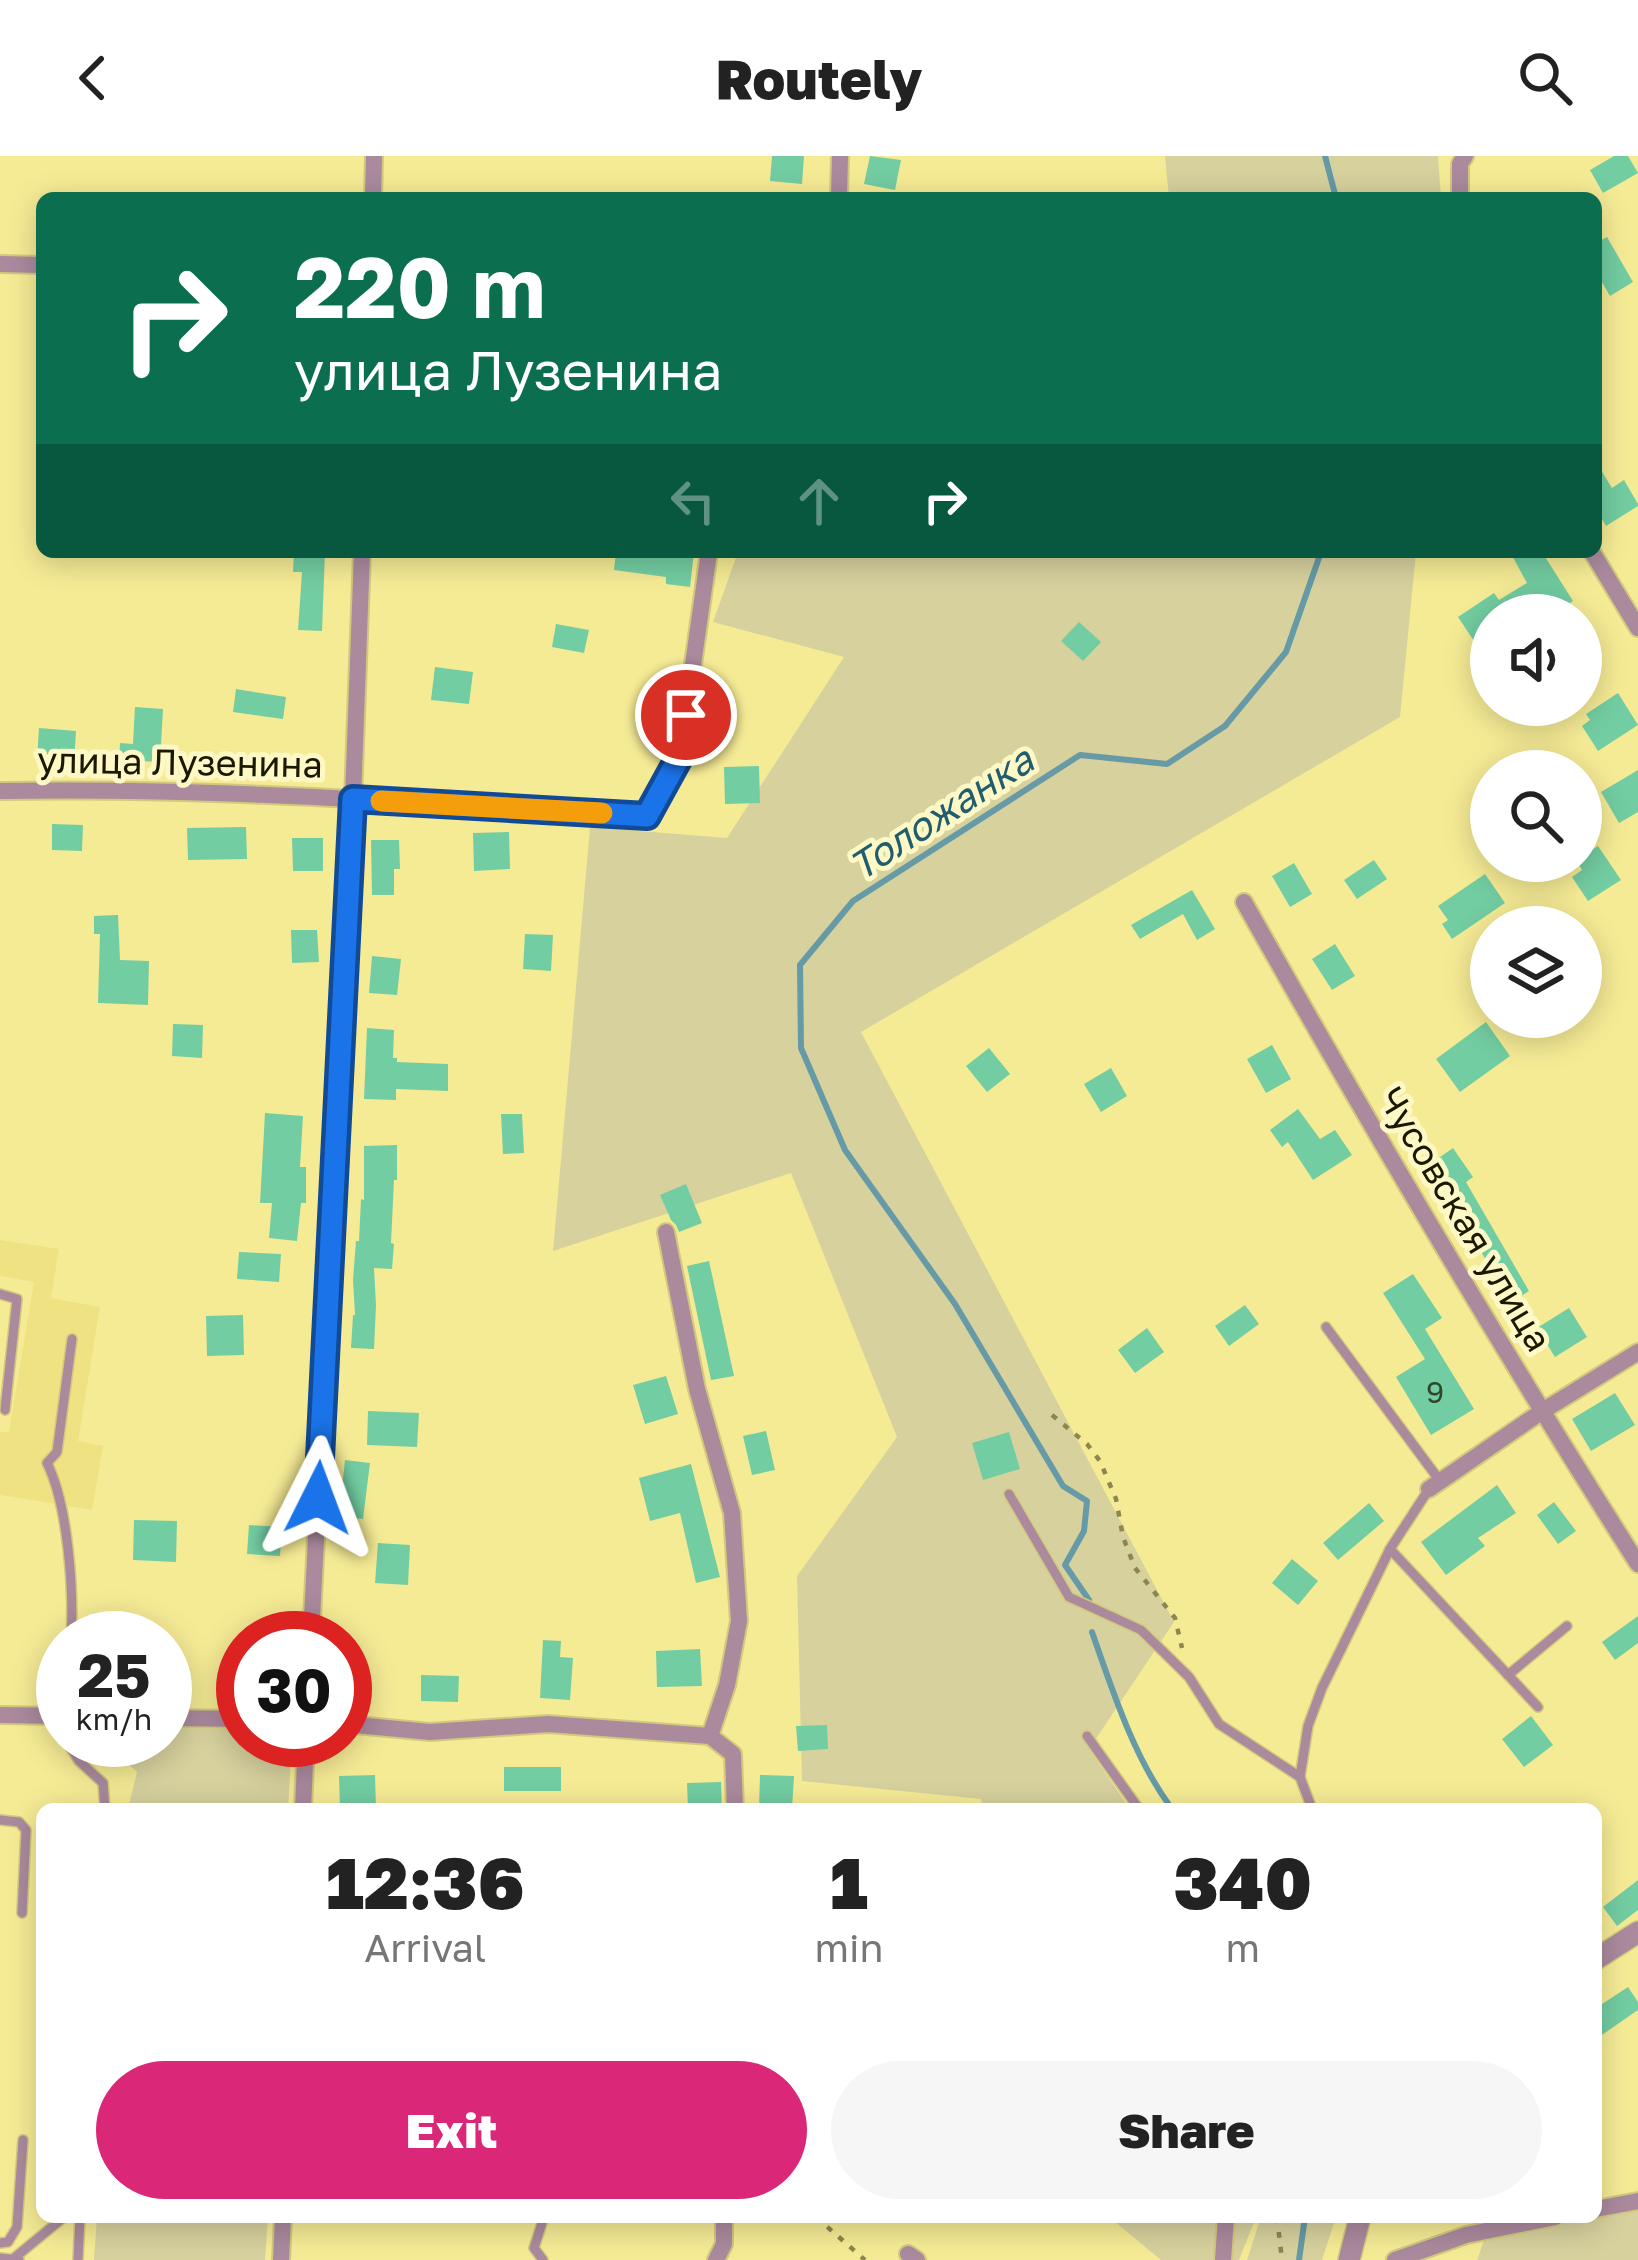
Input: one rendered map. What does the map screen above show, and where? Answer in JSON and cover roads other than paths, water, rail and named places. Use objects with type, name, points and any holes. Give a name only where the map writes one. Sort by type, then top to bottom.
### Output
[{"type":"street","points":[[373,192],[374,156]]},
{"type":"street","points":[[838,192],[840,156]]},
{"type":"street","points":[[1460,192],[1460,164],[1465,156]]},
{"type":"street","points":[[0,264],[36,266]]},
{"type":"street","points":[[312,1611],[362,558]]},
{"type":"street","name":"улица Лузенина","points":[[0,791],[353,799],[647,816],[680,756],[709,558]]},
{"type":"street","points":[[1596,558],[1638,626]]},
{"type":"street","name":"Чусовская улица","points":[[1244,902],[1541,1412],[1638,1564]]},
{"type":"street","points":[[666,1232],[697,1389],[732,1513],[739,1621],[727,1685],[710,1736]]},
{"type":"street","points":[[1435,1485],[1638,1352]]},
{"type":"street","points":[[0,1715],[36,1716]]},
{"type":"street","points":[[372,1727],[430,1732],[548,1724],[710,1736],[733,1754],[735,1803]]},
{"type":"street","points":[[303,1803],[305,1767]]},
{"type":"street","points":[[1602,1955],[1638,1932]]},
{"type":"street","points":[[1602,2208],[1638,2201]]},
{"type":"street","points":[[281,2260],[283,2223]]},
{"type":"street","points":[[716,2260],[724,2244],[724,2223]]},
{"type":"street","points":[[1223,2260],[1226,2223]]},
{"type":"street","points":[[1349,2260],[1358,2223]]},
{"type":"street","points":[[1395,2260],[1466,2235],[1525,2223]]},
{"type":"lane","points":[[0,1294],[16,1299],[4,1410],[0,1406]]},
{"type":"lane","points":[[1310,1803],[1300,1777],[1315,1707],[1390,1550],[1435,1485],[1326,1327]]},
{"type":"lane","points":[[71,1611],[64,1524],[47,1463],[57,1452],[73,1339]]},
{"type":"lane","points":[[1009,1494],[1069,1597],[1141,1630],[1189,1677],[1219,1724],[1300,1777]]},
{"type":"lane","points":[[1390,1550],[1538,1707]]},
{"type":"lane","points":[[1508,1675],[1567,1626]]},
{"type":"lane","points":[[1087,1736],[1135,1803]]},
{"type":"lane","points":[[85,1767],[103,1784],[105,1803]]},
{"type":"lane","points":[[0,1820],[19,1822],[26,1830],[22,1913]]},
{"type":"lane","points":[[0,2243],[8,2242],[17,2228],[23,2140]]},
{"type":"lane","points":[[0,2258],[16,2260],[57,2223]]},
{"type":"lane","points":[[78,2260],[80,2223]]},
{"type":"lane","points":[[542,2223],[534,2248],[542,2260]]},
{"type":"waterway","name":"Толожанка","points":[[1325,156],[1334,192]]},
{"type":"waterway","name":"Толожанка","points":[[1089,1600],[1065,1565],[1084,1531],[1087,1501],[1063,1486],[955,1304],[845,1150],[801,1048],[800,965],[853,901],[1080,755],[1167,764],[1225,726],[1286,652],[1319,558]]},
{"type":"waterway","name":"Толожанка","points":[[1092,1632],[1136,1746],[1168,1803]]},
{"type":"waterway","name":"Толожанка","points":[[1299,2260],[1304,2223]]}]
